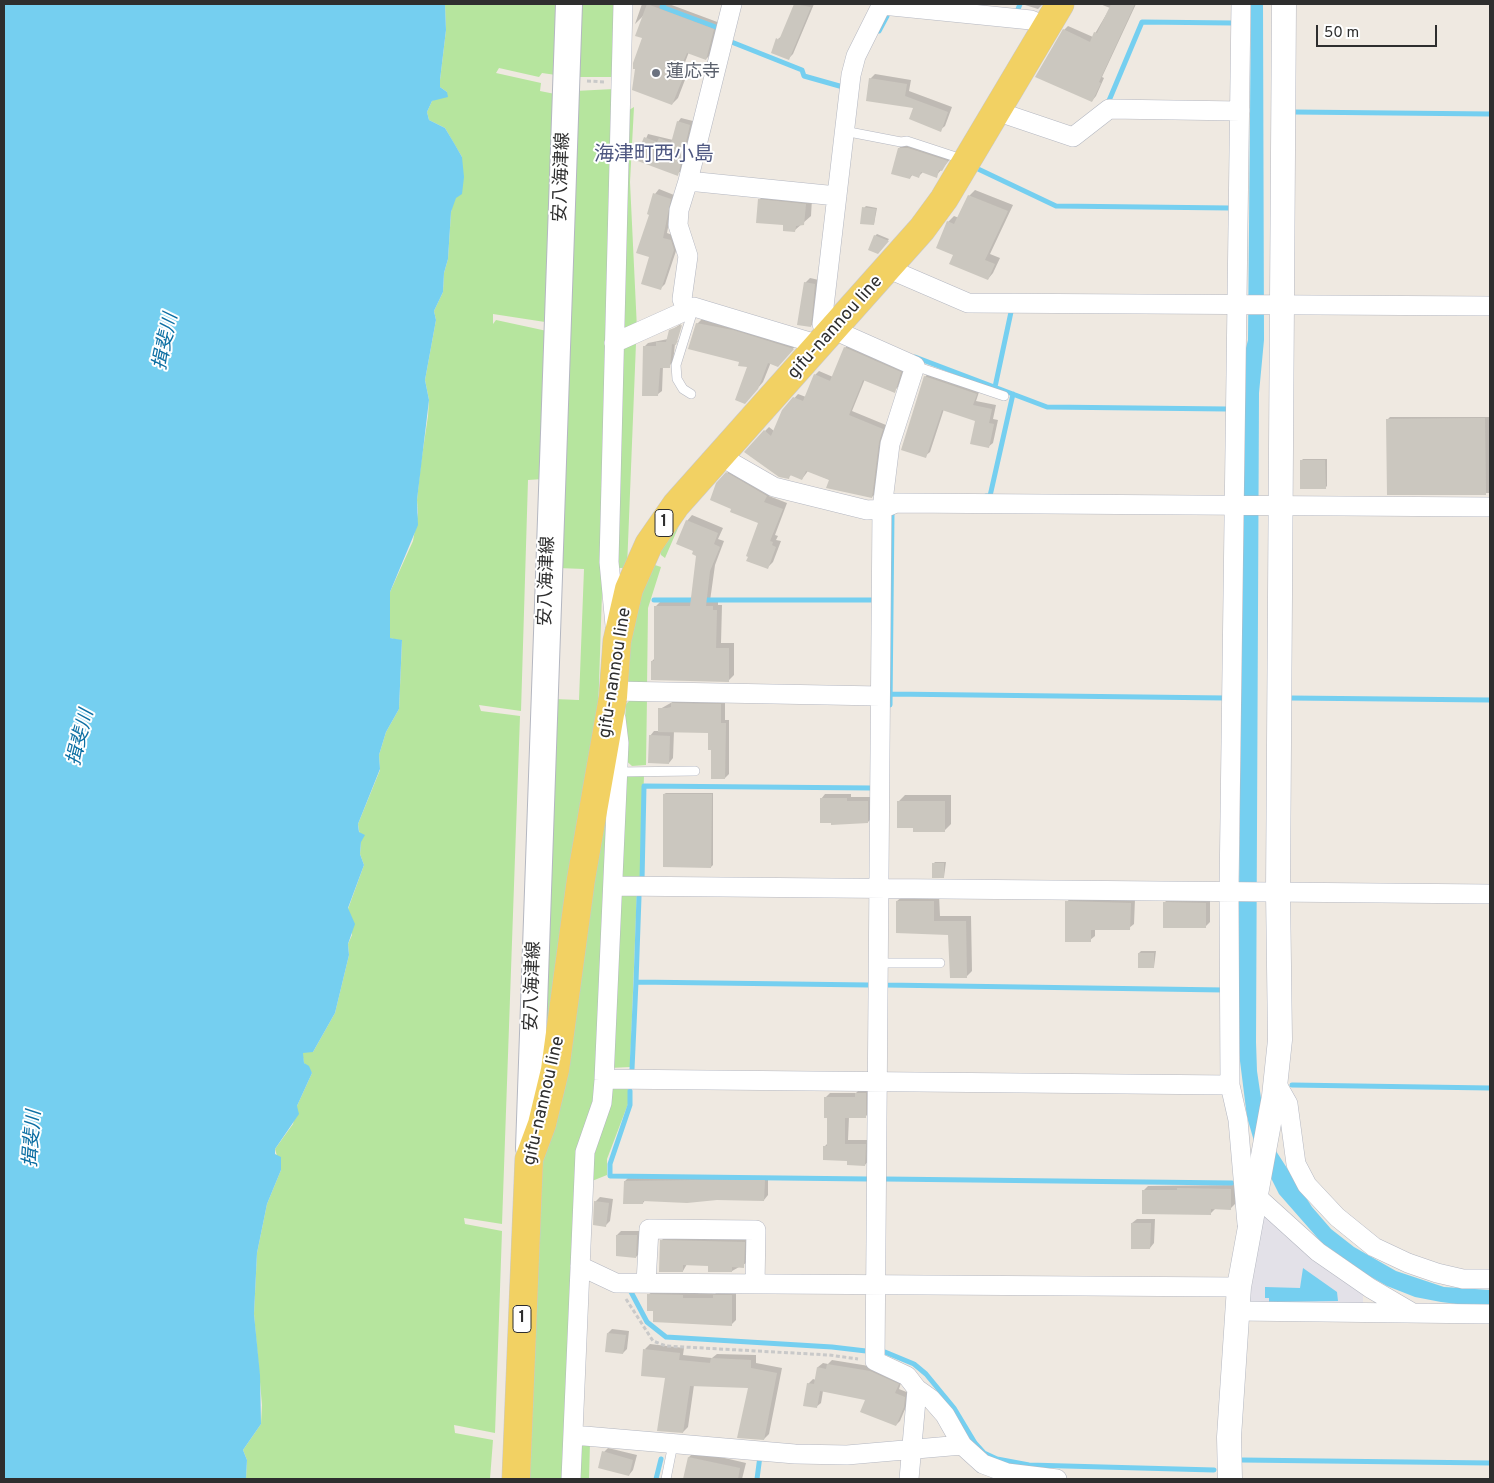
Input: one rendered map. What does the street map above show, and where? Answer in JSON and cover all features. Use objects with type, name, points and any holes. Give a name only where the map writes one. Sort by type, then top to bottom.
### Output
[{"type":"main road","name":"安八海津線","points":[[529,1159],[569,4]]},
{"type":"main road","name":"gifu-nannou line","points":[[516,1479],[529,1159],[542,1124],[555,1070],[581,879],[613,694],[616,641],[629,589],[649,544],[676,505],[889,269],[922,229],[944,199],[1053,15]]},
{"type":"street","points":[[616,641],[609,562],[624,4]]},
{"type":"street","points":[[690,309],[682,299],[688,256],[678,225],[679,210],[732,4]]},
{"type":"street","points":[[827,337],[822,324],[851,75],[856,56],[882,4],[1031,20],[1053,15]]},
{"type":"street","points":[[1241,4],[1242,304],[1236,504],[1230,1085],[1238,1120],[1248,1231]]},
{"type":"street","points":[[1230,1479],[1229,1438],[1239,1287],[1274,1089],[1280,1040],[1281,997],[1273,891],[1273,504],[1275,304],[1284,4]]},
{"type":"street","points":[[996,111],[1074,137],[1109,109],[1240,111]]},
{"type":"street","points":[[688,181],[837,196]]},
{"type":"street","points":[[889,269],[968,303],[1490,306]]},
{"type":"street","points":[[614,343],[690,309],[827,337],[915,366],[890,444],[882,509],[875,1362],[907,1376],[917,1389],[931,1399],[945,1414],[962,1444],[983,1464],[1007,1473],[1057,1479]]},
{"type":"street","points":[[720,456],[774,487],[867,510],[882,509],[896,503],[1273,504],[1490,508]]},
{"type":"street","points":[[571,1479],[584,1152],[602,1102],[604,1079],[608,952],[613,886],[619,742],[613,694],[880,696]]},
{"type":"street","points":[[613,886],[1490,894]]},
{"type":"street","points":[[604,1079],[1230,1085]]},
{"type":"street","points":[[1274,1089],[1288,1104],[1296,1164],[1307,1185],[1337,1217],[1374,1247],[1408,1263],[1437,1273],[1463,1279],[1490,1280]]},
{"type":"street","points":[[1257,1185],[1318,1252],[1370,1288],[1412,1313]]},
{"type":"street","points":[[646,1283],[649,1229],[756,1230],[755,1284]]},
{"type":"street","points":[[580,1266],[616,1283],[1239,1287]]},
{"type":"street","points":[[1237,1311],[1490,1314]]},
{"type":"street","points":[[909,1479],[917,1389]]},
{"type":"street","points":[[573,1435],[795,1454],[846,1455],[962,1444]]},
{"type":"lane","points":[[844,130],[901,142],[907,141],[967,160]]},
{"type":"lane","points":[[690,309],[676,366],[677,379],[683,389],[691,394]]},
{"type":"lane","points":[[915,366],[1004,396]]},
{"type":"lane","points":[[618,772],[695,771]]},
{"type":"lane","points":[[879,964],[940,963]]},
{"type":"lane","points":[[666,1479],[673,1444]]},
{"type":"path","points":[[567,80],[621,83]]},
{"type":"path","points":[[616,1283],[654,1341],[666,1346],[829,1355],[875,1362]]},
{"type":"shaded area","points":[[1264,1214],[1363,1289],[1363,1308],[1249,1302]]},
{"type":"green space","points":[[445,4],[558,4],[556,75],[542,73],[539,77],[499,68],[496,73],[541,83],[540,91],[555,94],[545,322],[493,314],[493,324],[496,320],[547,331],[543,479],[528,480],[521,711],[479,705],[481,711],[520,716],[502,1224],[464,1218],[465,1224],[502,1231],[495,1433],[454,1425],[455,1433],[493,1440],[490,1479],[246,1479],[247,1460],[243,1450],[261,1424],[262,1405],[254,1314],[257,1253],[267,1204],[281,1170],[275,1149],[293,1124],[297,1106],[312,1073],[304,1063],[302,1052],[313,1052],[335,1013],[349,955],[348,944],[352,935],[348,909],[364,865],[360,854],[361,842],[358,824],[380,770],[379,755],[386,732],[399,709],[402,641],[390,638],[390,592],[413,541],[418,513],[417,500],[429,400],[425,380],[436,320],[434,311],[443,292],[444,273],[448,259],[451,212],[462,157],[445,128],[429,120],[427,112],[432,101],[447,92],[440,87],[446,30]]},
{"type":"green space","points":[[578,4],[617,4],[615,77],[575,77]]},
{"type":"green space","points":[[614,89],[597,744],[539,1088],[554,699],[579,700],[584,569],[558,568],[575,91]]},
{"type":"green space","points":[[634,107],[630,182],[637,329],[628,333],[622,328],[624,113]]},
{"type":"green space","points":[[636,343],[627,568],[619,568],[615,562],[620,353],[624,347]]},
{"type":"green space","points":[[688,505],[665,558],[661,555],[659,548]]},
{"type":"green space","points":[[655,565],[661,567],[648,608],[647,688],[625,682],[627,642],[649,568]]},
{"type":"green space","points":[[633,697],[647,697],[646,765],[632,766],[623,758],[626,704]]},
{"type":"green space","points":[[610,760],[597,1101],[564,1479],[525,1479],[537,1169],[548,1147],[564,1092],[568,1028]]},
{"type":"green space","points":[[629,774],[644,776],[640,881],[626,881],[619,873],[621,782]]},
{"type":"green space","points":[[626,890],[637,890],[630,1067],[609,1068],[616,898]]},
{"type":"green space","points":[[613,1084],[628,1084],[628,1104],[607,1159],[607,1175],[587,1183]]},
{"type":"green space","points":[[590,1442],[589,1479],[577,1479],[578,1449],[584,1443]]},
{"type":"water","name":"揖斐川","points":[[4,4],[445,4],[446,30],[440,87],[447,92],[448,97],[432,101],[427,112],[429,120],[445,128],[462,157],[464,177],[462,194],[456,198],[451,212],[448,259],[444,273],[443,292],[434,311],[436,320],[425,380],[429,400],[417,500],[418,525],[390,592],[390,638],[402,640],[399,709],[386,732],[379,755],[380,769],[358,824],[359,832],[365,835],[361,842],[360,854],[364,865],[348,908],[355,924],[348,944],[349,955],[335,1013],[313,1052],[303,1053],[304,1063],[309,1066],[312,1073],[297,1106],[299,1114],[275,1149],[275,1154],[281,1157],[281,1170],[267,1204],[257,1253],[254,1314],[260,1375],[261,1424],[243,1450],[247,1460],[246,1479],[4,1479]]},
{"type":"water","points":[[1251,4],[1263,4],[1264,340],[1259,393],[1256,1042],[1257,1071],[1261,1098],[1276,1151],[1312,1207],[1331,1229],[1354,1247],[1396,1271],[1444,1287],[1490,1290],[1490,1308],[1415,1297],[1387,1286],[1366,1274],[1322,1243],[1279,1194],[1256,1148],[1247,1117],[1239,1053],[1239,894],[1244,356],[1248,340]]},
{"type":"water","points":[[1303,1268],[1337,1292],[1338,1301],[1269,1302],[1269,1298],[1265,1298],[1265,1287],[1300,1288]]},
{"type":"building","points":[[647,4],[714,29],[706,60],[687,53],[677,76],[683,78],[672,105],[632,90],[635,69],[633,69],[633,63],[642,38],[635,36]]},
{"type":"building","points":[[794,4],[811,7],[789,60],[771,53],[776,38],[779,40]]},
{"type":"building","points":[[1111,4],[1135,4],[1099,82],[1101,83],[1092,102],[1035,77],[1063,29],[1090,42],[1094,32],[1097,33]]},
{"type":"building","points":[[869,78],[907,84],[905,96],[948,112],[941,132],[909,119],[913,108],[866,101]]},
{"type":"building","points":[[677,121],[690,125],[678,176],[635,160],[644,137],[657,142],[659,138],[671,143]]},
{"type":"building","points":[[898,148],[908,148],[948,161],[942,171],[939,170],[937,178],[921,172],[919,178],[911,175],[910,179],[891,174]]},
{"type":"building","points":[[653,193],[671,199],[663,238],[671,240],[674,250],[661,290],[641,284],[649,257],[636,253],[649,215],[647,214]]},
{"type":"building","points":[[968,195],[1008,211],[985,260],[995,264],[988,280],[949,264],[953,255],[936,248],[947,221],[954,224]]},
{"type":"building","points":[[758,199],[806,204],[804,225],[796,226],[795,232],[783,231],[783,225],[756,223]]},
{"type":"building","points":[[862,207],[876,209],[874,225],[860,224]]},
{"type":"building","points":[[874,235],[889,241],[878,254],[868,250]]},
{"type":"building","points":[[804,282],[815,284],[811,327],[797,325]]},
{"type":"building","points":[[696,323],[733,330],[794,349],[778,367],[768,363],[758,389],[745,404],[735,400],[747,367],[738,366],[739,362],[688,349]]},
{"type":"building","points":[[682,325],[676,345],[672,344],[670,368],[660,368],[658,396],[642,396],[643,346],[656,346],[656,342],[666,342],[669,330]]},
{"type":"building","points":[[844,347],[901,372],[895,393],[863,380],[849,415],[883,429],[879,442],[872,498],[826,488],[829,480],[806,471],[802,480],[790,475],[789,479],[779,477],[744,452],[764,430],[771,436],[782,410],[793,397],[803,401],[814,374],[830,381]]},
{"type":"building","points":[[924,376],[977,394],[973,405],[992,409],[989,423],[994,424],[989,448],[970,444],[975,421],[942,410],[926,458],[901,450]]},
{"type":"building","points":[[1485,418],[1486,495],[1387,495],[1386,419]]},
{"type":"building","points":[[1300,460],[1325,460],[1326,489],[1300,489]]},
{"type":"building","points":[[726,472],[767,496],[764,502],[783,509],[770,541],[776,547],[768,569],[746,561],[748,557],[746,556],[758,523],[730,512],[731,509],[710,500],[716,483]]},
{"type":"building","points":[[686,520],[718,533],[714,544],[720,547],[710,571],[706,606],[713,606],[713,610],[717,610],[716,648],[729,648],[729,682],[651,680],[651,661],[654,661],[654,606],[690,606],[696,556],[692,554],[693,551],[676,544]]},
{"type":"building","points":[[671,703],[721,704],[721,723],[726,723],[725,779],[711,779],[711,750],[708,750],[708,733],[658,732],[658,708],[671,707]]},
{"type":"building","points":[[649,735],[670,736],[669,764],[648,763]]},
{"type":"building","points":[[663,794],[712,794],[711,868],[663,867]]},
{"type":"building","points":[[820,798],[847,798],[847,801],[868,801],[868,823],[831,825],[831,823],[820,823]]},
{"type":"building","points":[[897,801],[945,801],[945,832],[913,832],[913,828],[897,828]]},
{"type":"building","points":[[932,863],[944,863],[944,878],[932,878]]},
{"type":"building","points":[[896,901],[934,901],[934,921],[966,921],[967,978],[950,978],[948,935],[896,933]]},
{"type":"building","points":[[1065,901],[1131,903],[1130,930],[1091,930],[1091,942],[1065,942]]},
{"type":"building","points":[[1163,902],[1206,903],[1206,928],[1163,928]]},
{"type":"building","points":[[1138,953],[1154,953],[1154,968],[1138,968]]},
{"type":"building","points":[[855,1093],[866,1093],[866,1118],[845,1118],[845,1144],[866,1144],[865,1166],[847,1165],[847,1161],[823,1160],[823,1146],[827,1146],[827,1118],[824,1118],[824,1097],[855,1097]]},
{"type":"building","points":[[765,1180],[764,1201],[717,1200],[687,1203],[643,1201],[643,1204],[623,1204],[624,1181]]},
{"type":"building","points":[[1177,1188],[1231,1189],[1231,1210],[1211,1209],[1211,1215],[1142,1214],[1142,1190],[1177,1190]]},
{"type":"building","points":[[594,1201],[609,1203],[606,1227],[593,1225]]},
{"type":"building","points":[[1131,1223],[1151,1223],[1150,1249],[1131,1249]]},
{"type":"building","points":[[616,1235],[637,1235],[636,1258],[616,1256]]},
{"type":"building","points":[[660,1240],[745,1242],[744,1268],[732,1267],[732,1272],[708,1272],[708,1266],[683,1265],[683,1272],[659,1272]]},
{"type":"building","points":[[647,1294],[683,1295],[683,1298],[713,1298],[713,1295],[732,1295],[732,1326],[653,1322],[653,1311],[647,1311]]},
{"type":"building","points":[[607,1333],[626,1335],[623,1354],[605,1352]]},
{"type":"building","points":[[643,1349],[680,1353],[679,1360],[710,1363],[711,1358],[751,1360],[751,1368],[777,1373],[764,1440],[737,1438],[748,1388],[690,1386],[683,1433],[657,1431],[665,1378],[641,1376]]},
{"type":"building","points":[[827,1364],[870,1371],[899,1384],[895,1393],[905,1397],[904,1407],[896,1426],[860,1412],[865,1400],[820,1391],[817,1408],[803,1406],[807,1383],[814,1384],[817,1367],[826,1369]]},
{"type":"building","points":[[602,1451],[633,1460],[629,1476],[598,1468]]},
{"type":"building","points":[[688,1457],[740,1468],[738,1479],[683,1479]]},
{"type":"waterway","points":[[664,4],[662,7],[721,29]]},
{"type":"waterway","points":[[1013,11],[1017,12],[1020,4]]},
{"type":"waterway","points":[[879,31],[887,16]]},
{"type":"waterway","points":[[1108,103],[1142,22],[1233,23]]},
{"type":"waterway","points":[[728,44],[729,41],[802,70],[804,76],[843,87]]},
{"type":"waterway","points":[[1294,112],[1490,114]]},
{"type":"waterway","points":[[977,165],[976,168],[1056,206],[1230,208]]},
{"type":"waterway","points":[[995,387],[1011,312]]},
{"type":"waterway","points":[[915,357],[1047,407],[1227,409]]},
{"type":"waterway","points":[[986,496],[990,496],[1013,394]]},
{"type":"waterway","points":[[890,705],[892,513]]},
{"type":"waterway","points":[[654,600],[873,600]]},
{"type":"waterway","points":[[890,694],[1226,698]]},
{"type":"waterway","points":[[1290,698],[1490,700]]},
{"type":"waterway","points":[[642,881],[644,786],[872,788]]},
{"type":"waterway","points":[[636,982],[639,897]]},
{"type":"waterway","points":[[632,1069],[636,982],[869,985]]},
{"type":"waterway","points":[[885,982],[885,985],[1224,990]]},
{"type":"waterway","points":[[1292,1085],[1490,1088]]},
{"type":"waterway","points":[[630,1091],[630,1105],[610,1164],[610,1176],[868,1179]]},
{"type":"waterway","points":[[885,1179],[1232,1183]]},
{"type":"waterway","points":[[630,1290],[647,1322],[666,1337],[832,1347],[866,1351]]},
{"type":"waterway","points":[[885,1352],[914,1364],[926,1374],[954,1408],[975,1443],[984,1453],[997,1459],[1029,1465],[1214,1470]]},
{"type":"waterway","points":[[757,1479],[760,1456]]},
{"type":"waterway","points":[[656,1479],[661,1459]]},
{"type":"waterway","points":[[1242,1460],[1490,1463]]},
{"type":"place","name":"蓮応寺","points":[[656,73]]},
{"type":"district","name":"海津町西小島","points":[[654,156]]}]
